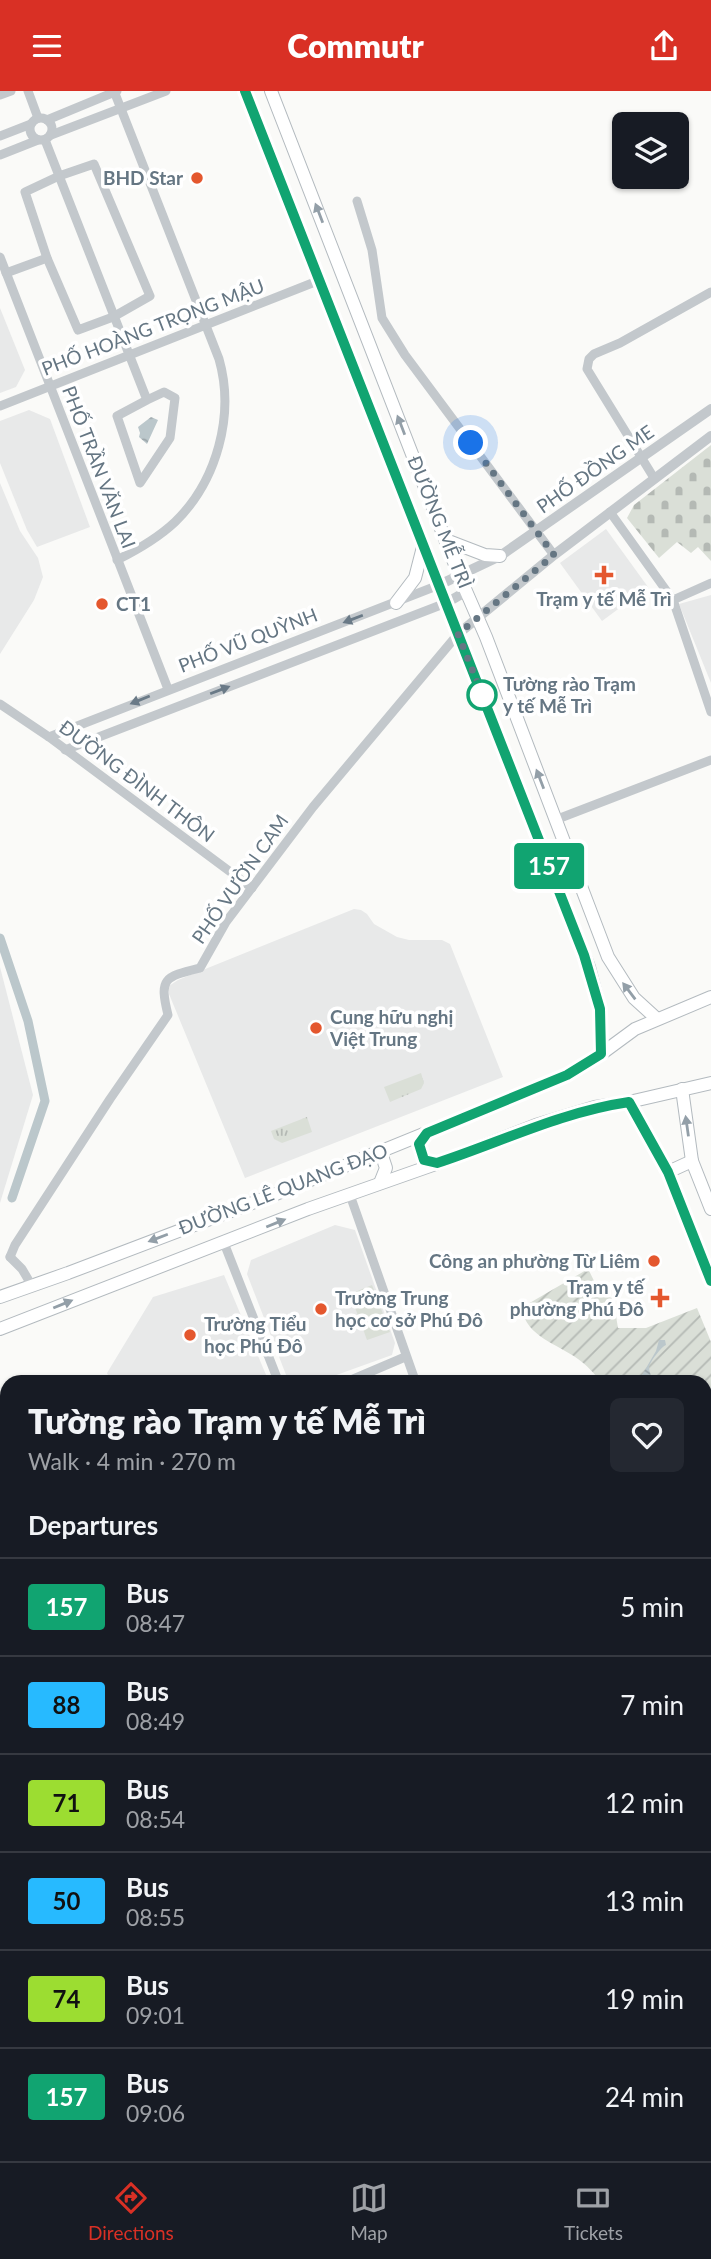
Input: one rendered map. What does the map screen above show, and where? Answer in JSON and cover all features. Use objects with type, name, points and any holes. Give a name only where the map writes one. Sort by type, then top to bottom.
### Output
[{"type":"main road","name":"ĐƯỜNG MỄ TRÌ","points":[[245,91],[589,967],[600,1009],[601,1054]]},
{"type":"main road","name":"ĐƯỜNG MỄ TRÌ","points":[[271,91],[478,616],[609,959],[634,998],[657,1019]]},
{"type":"main road","points":[[446,540],[485,555],[500,556]]},
{"type":"main road","points":[[396,603],[415,578],[423,543]]},
{"type":"main road","points":[[589,967],[609,959]]},
{"type":"main road","name":"ĐƯỜNG LÊ QUANG ĐẠO","points":[[0,1297],[276,1194],[567,1075],[635,1029],[711,997]]},
{"type":"main road","name":"ĐƯỜNG LÊ QUANG ĐẠO","points":[[0,1329],[536,1125],[595,1107],[711,1083]]},
{"type":"main road","points":[[682,1089],[692,1161],[711,1209]]},
{"type":"main road","points":[[629,1102],[668,1172],[711,1281]]},
{"type":"main road","points":[[427,1133],[419,1144],[420,1153],[424,1160],[437,1163]]},
{"type":"main road","points":[[373,1154],[383,1160],[386,1168],[380,1183]]},
{"type":"main road","points":[[668,1172],[692,1161]]},
{"type":"street","points":[[0,95],[11,91]]},
{"type":"street","points":[[28,91],[39,121],[53,127],[45,139]]},
{"type":"street","points":[[0,136],[115,91],[219,359],[226,386],[224,423],[216,452],[196,497],[180,516],[150,542],[117,560]]},
{"type":"street","points":[[0,155],[166,91]]},
{"type":"street","points":[[39,121],[31,133],[45,139],[148,400]]},
{"type":"street","points":[[94,164],[150,296],[113,317],[78,330],[47,258],[25,192],[94,164]]},
{"type":"street","points":[[357,201],[372,250],[382,318],[405,355],[554,555]]},
{"type":"street","name":"PHỐ TRẦN VĂN LAI","points":[[0,257],[169,689]]},
{"type":"street","points":[[6,273],[47,258]]},
{"type":"street","name":"PHỐ HOÀNG TRỌNG MẬU","points":[[0,406],[320,280]]},
{"type":"street","points":[[654,478],[587,369],[589,359],[711,292]]},
{"type":"street","points":[[164,392],[175,398],[170,438],[140,483],[117,416],[148,400],[164,392]]},
{"type":"street","name":"PHỐ ĐỒNG ME","points":[[460,575],[500,556],[711,409]]},
{"type":"street","points":[[458,634],[554,555],[711,436]]},
{"type":"street","points":[[610,512],[673,600],[711,712]]},
{"type":"street","name":"PHỐ VŨ QUỲNH","points":[[49,737],[396,603],[460,575]]},
{"type":"street","points":[[673,600],[711,583]]},
{"type":"street","points":[[446,603],[467,591]]},
{"type":"street","name":"PHỐ VŨ QUỲNH","points":[[65,750],[446,603]]},
{"type":"street","name":"PHỐ VƯỜN CAM","points":[[32,1286],[22,1269],[5,1258],[168,1015],[162,991],[165,983],[173,975],[200,968],[226,922],[337,777],[458,634]]},
{"type":"street","name":"ĐƯỜNG ĐÌNH THÔN","points":[[0,704],[49,737],[253,888]]},
{"type":"street","points":[[555,820],[711,760]]},
{"type":"street","points":[[349,1195],[413,1375]]},
{"type":"street","points":[[224,1243],[276,1375]]},
{"type":"street","points":[[361,1375],[405,1357]]},
{"type":"shaded area","points":[[0,308],[25,370],[16,387],[0,393]]},
{"type":"shaded area","points":[[29,410],[50,419],[90,527],[37,547],[27,530],[0,463],[0,421]]},
{"type":"shaded area","points":[[0,483],[20,531],[38,558],[43,577],[34,600],[0,654]]},
{"type":"shaded area","name":"Trạm y tế Mễ Trì","points":[[606,529],[648,587],[602,621],[560,563]]},
{"type":"shaded area","points":[[711,595],[711,683],[679,604]]},
{"type":"shaded area","points":[[354,909],[361,910],[374,924],[397,937],[409,940],[442,940],[450,944],[503,1077],[245,1178],[169,994],[169,986]]},
{"type":"shaded area","points":[[0,967],[33,1095],[0,1203]]},
{"type":"shaded area","name":"Trường Trung học cơ sở Phú Đô","points":[[335,1225],[355,1230],[395,1343],[392,1355],[336,1375],[286,1375],[247,1274],[251,1260]]},
{"type":"shaded area","name":"Trường Tiểu học Phú Đô","points":[[224,1275],[266,1375],[108,1375],[153,1297]]},
{"type":"green space","points":[[711,445],[711,561],[698,547],[691,553],[677,542],[659,558],[627,518],[634,505]]},
{"type":"green space","points":[[421,1073],[424,1083],[421,1089],[390,1102],[384,1087]]},
{"type":"green space","points":[[307,1117],[312,1132],[282,1143],[274,1139],[271,1131]]},
{"type":"green space","points":[[588,1269],[600,1291],[613,1298],[618,1328],[646,1328],[697,1308],[711,1342],[711,1375],[595,1375],[570,1353],[536,1333],[521,1308]]},
{"type":"green space","points":[[372,1285],[390,1332],[367,1340],[350,1294]]},
{"type":"water","points":[[151,417],[158,420],[147,444],[139,437],[138,427]]},
{"type":"water","points":[[659,1340],[665,1340],[666,1345],[651,1362],[650,1375],[642,1375],[656,1351]]},
{"type":"waterway","points":[[0,938],[28,1021],[45,1101],[12,1198]]},
{"type":"bus line","name":"157","points":[[245,91],[589,967],[600,1009],[601,1054],[567,1075],[427,1133],[419,1144],[420,1153],[424,1160],[437,1163],[536,1125],[595,1107],[629,1102],[668,1172],[711,1281]]},
{"type":"place","name":"BHD Star","points":[[197,178]]},
{"type":"place","name":"Trạm y tế Mễ Trì","points":[[604,575]]},
{"type":"place","name":"CT1","points":[[102,604]]},
{"type":"place","name":"Tường rào Trạm y tế Mễ Trì","points":[[482,695]]},
{"type":"place","name":"Cung hữu nghị Việt Trung","points":[[316,1028]]},
{"type":"place","name":"Công an phường Từ Liêm","points":[[654,1261]]},
{"type":"place","name":"Trạm y tế phường Phú Đô","points":[[660,1298]]},
{"type":"place","name":"Trường Trung học cơ sở Phú Đô","points":[[321,1309]]},
{"type":"place","name":"Trường Tiểu học Phú Đô","points":[[190,1335]]},
{"type":"route","points":[[471,443],[554,555],[458,634],[486,704],[482,695]]}]
